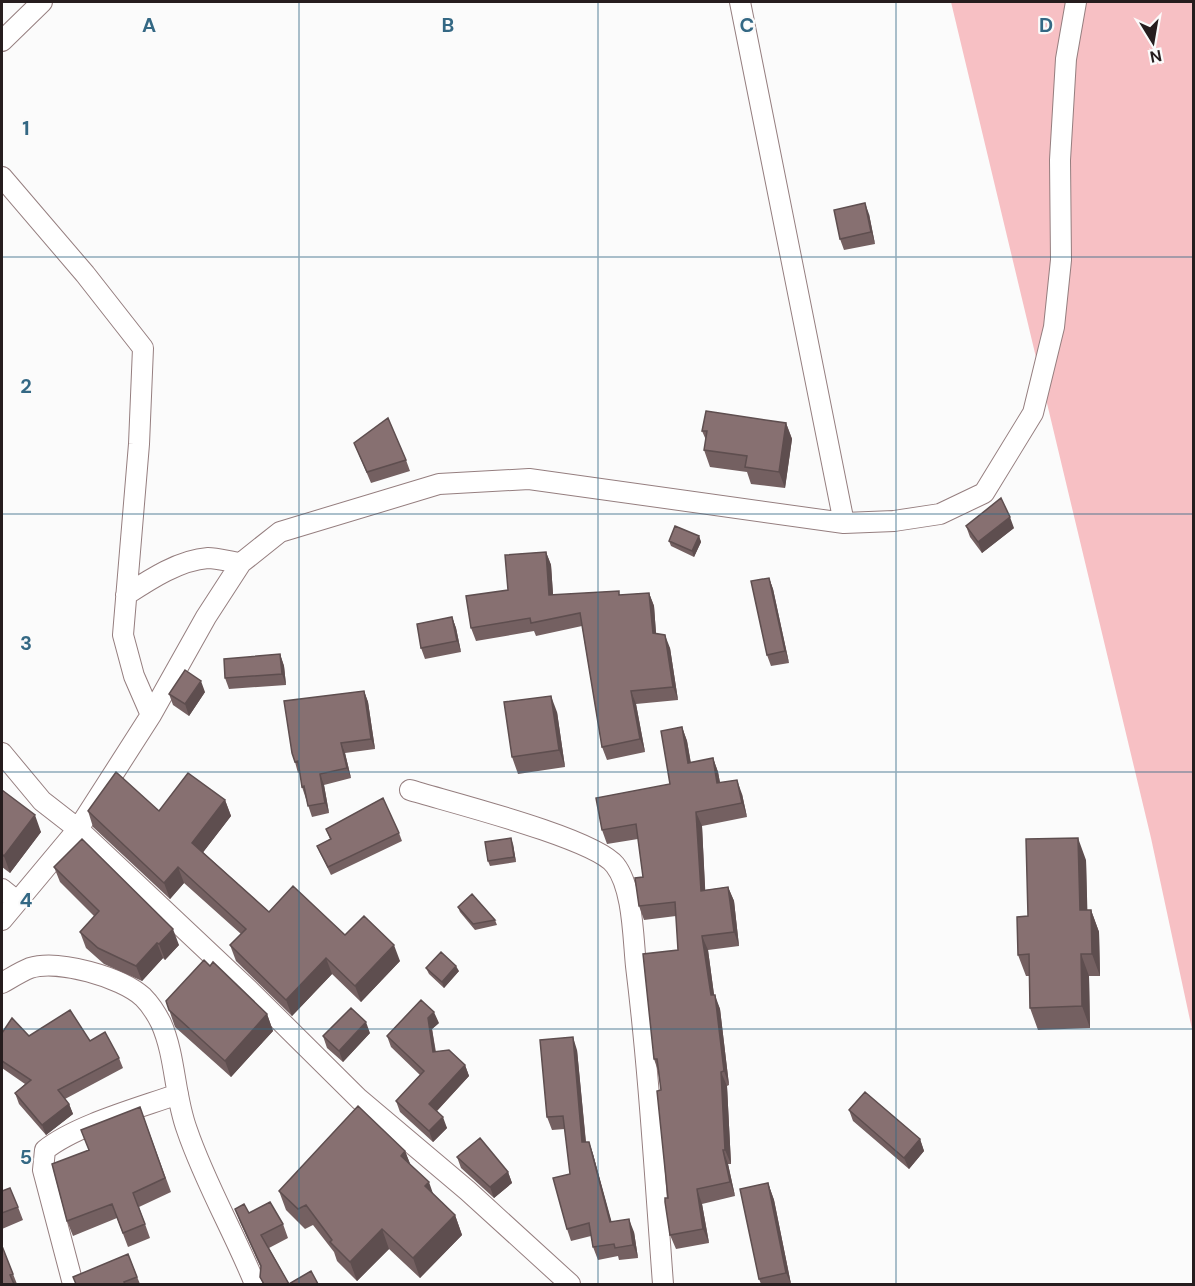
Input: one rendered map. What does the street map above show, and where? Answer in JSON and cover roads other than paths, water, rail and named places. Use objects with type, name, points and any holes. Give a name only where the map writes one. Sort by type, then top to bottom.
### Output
[{"type":"street","points":[[2,41],[42,2]]},
{"type":"street","points":[[740,2],[844,523]]},
{"type":"street","points":[[2,920],[9,895],[78,829],[151,715],[206,617],[241,563],[280,532],[439,484],[529,479],[844,523],[894,521],[940,514],[984,493],[1033,413],[1054,327],[1061,260],[1060,160],[1065,82],[1076,2]]},
{"type":"street","points":[[2,177],[85,274],[143,348],[139,444],[123,634],[134,676],[151,715]]},
{"type":"street","points":[[126,595],[153,577],[186,564],[208,558],[241,563]]},
{"type":"street","points":[[2,753],[42,801],[78,829],[249,990],[359,1099],[468,1191],[570,1284]]},
{"type":"street","points":[[410,790],[542,830],[599,852],[615,865],[628,896],[648,1055],[663,1284]]},
{"type":"street","points":[[2,983],[32,968],[69,968],[104,976],[142,996],[160,1022],[171,1053],[186,1129],[219,1211],[240,1248],[255,1284]]},
{"type":"street","points":[[73,1284],[43,1170],[45,1150],[54,1142],[114,1116],[178,1094]]}]
